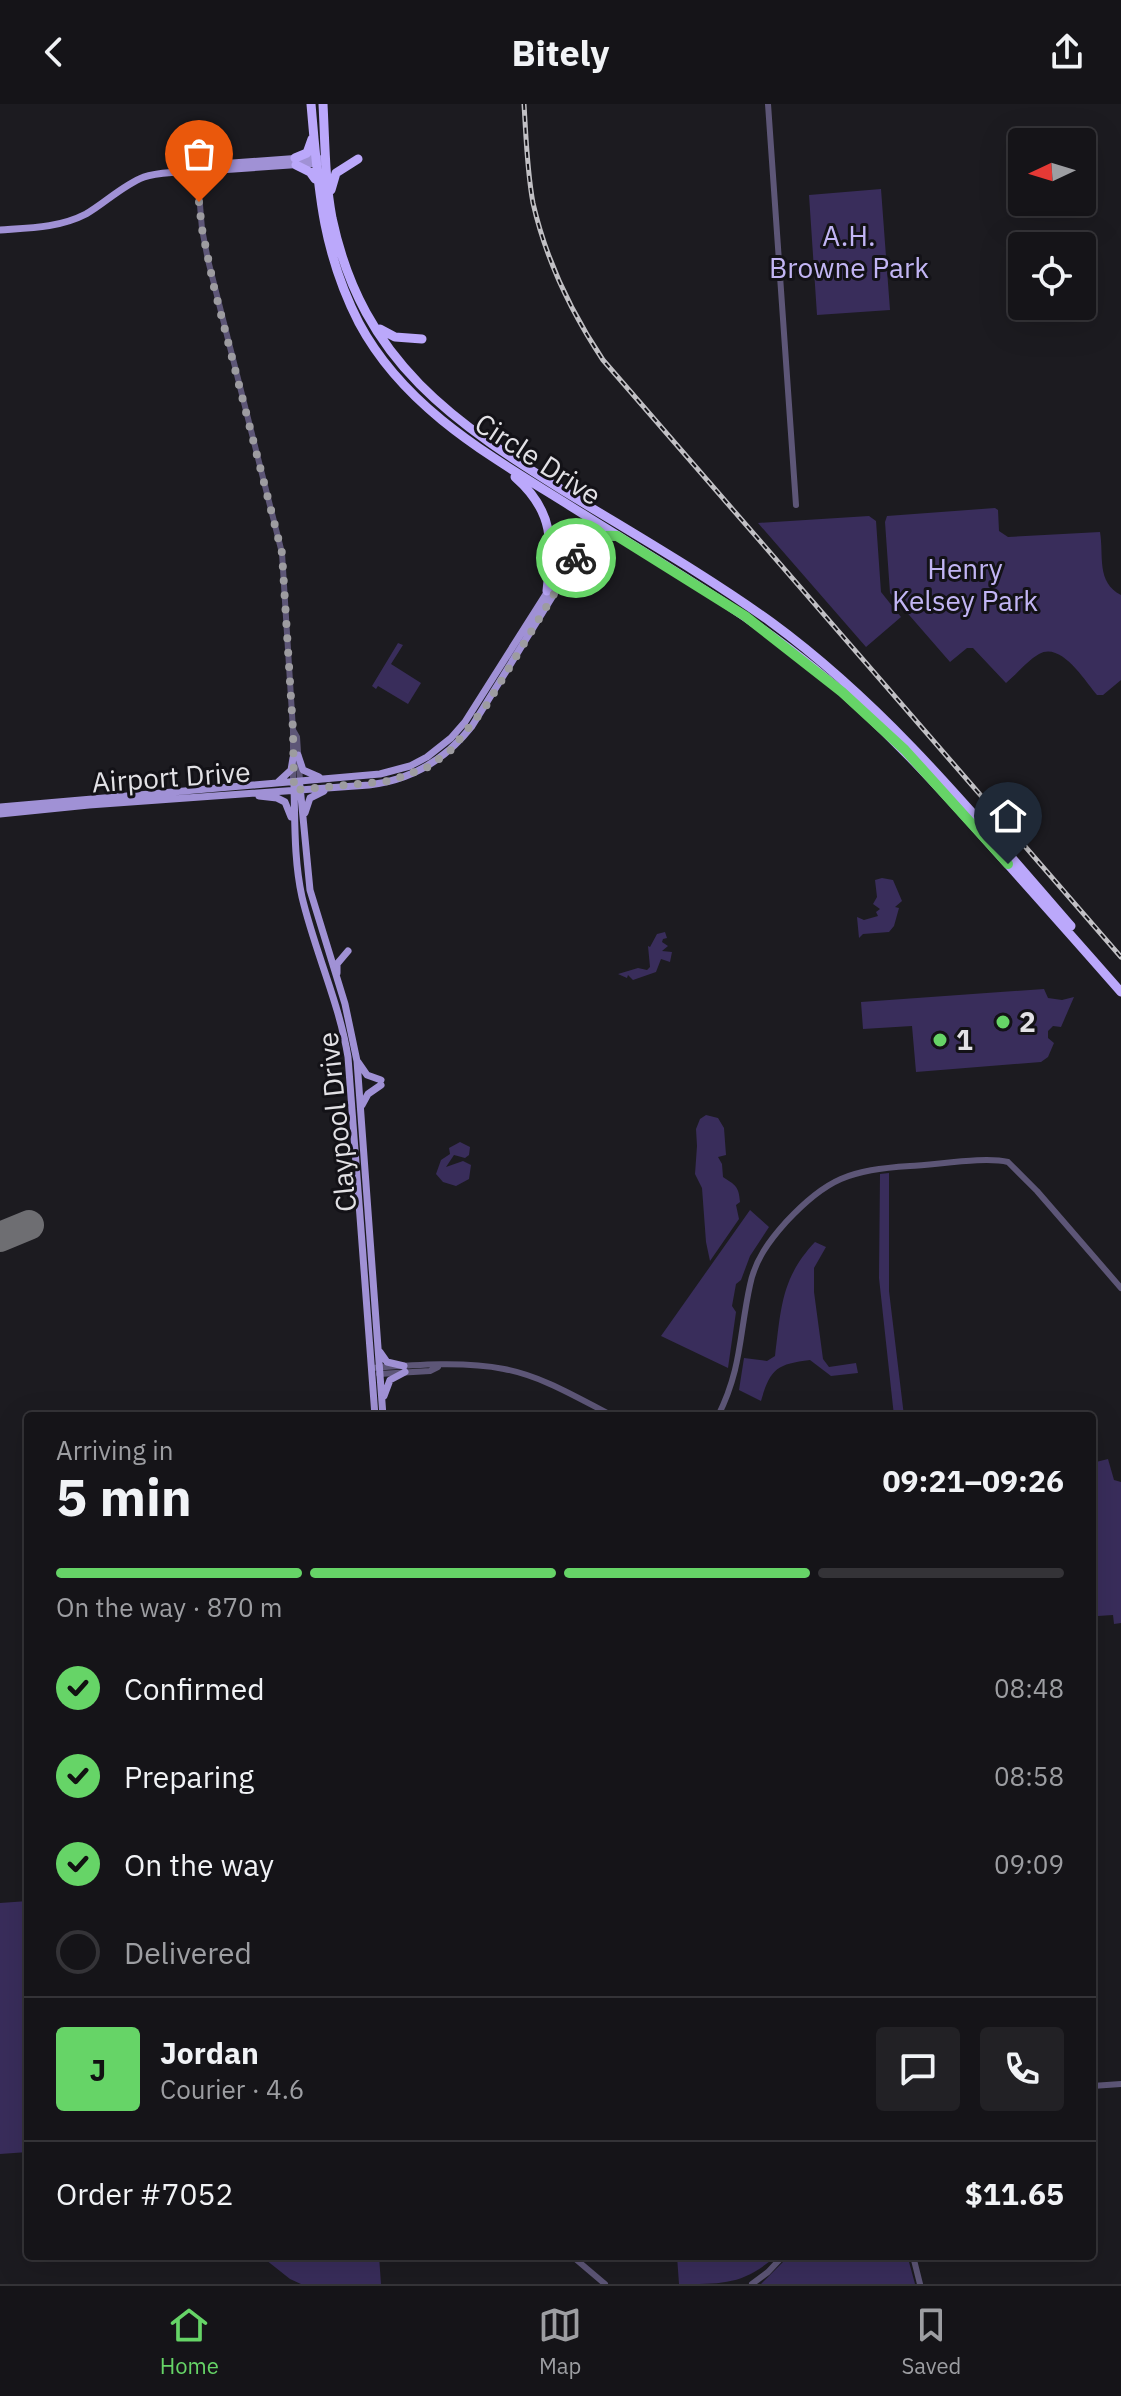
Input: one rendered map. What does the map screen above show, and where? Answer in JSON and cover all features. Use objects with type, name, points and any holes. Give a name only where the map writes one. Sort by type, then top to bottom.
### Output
[{"type":"highway","name":"Circle Drive","points":[[311,104],[319,161],[347,268],[374,325],[402,366],[439,405],[469,430],[772,623],[847,683],[925,758],[1121,983]]},
{"type":"highway","name":"Circle Drive","points":[[323,104],[317,184],[322,220],[336,269],[365,333],[409,392],[461,437],[754,623],[812,667],[873,719],[933,779],[1121,992]]},
{"type":"highway","points":[[314,132],[307,153],[296,162],[310,172],[317,184]]},
{"type":"highway","points":[[329,197],[336,173],[358,159]]},
{"type":"highway","points":[[374,325],[389,336],[422,339],[403,346],[402,366]]},
{"type":"highway","points":[[478,448],[517,478],[536,499],[549,529],[547,591]]},
{"type":"highway","points":[[558,487],[561,493],[596,521],[636,535]]},
{"type":"highway","points":[[583,548],[603,535],[624,539]]},
{"type":"highway","points":[[550,561],[554,569],[565,571]]},
{"type":"main road","points":[[0,230],[66,222],[89,212],[140,179],[162,172],[205,165],[319,161]]},
{"type":"main road","name":"Airport Drive","points":[[334,783],[401,769],[442,746],[465,722],[547,591],[583,548],[596,521]]},
{"type":"main road","name":"Airport Drive","points":[[0,814],[297,785],[376,784],[428,767],[451,750],[486,706],[596,521]]},
{"type":"main road","points":[[296,757],[308,774],[334,783]]},
{"type":"main road","points":[[277,782],[291,770],[296,757]]},
{"type":"main road","name":"Airport Drive","points":[[0,807],[277,782],[297,785]]},
{"type":"main road","points":[[304,832],[305,809],[310,798],[334,783]]},
{"type":"main road","name":"Claypool Drive","points":[[297,785],[310,890],[352,1029],[357,1061],[378,1348],[375,1412]]},
{"type":"main road","name":"Claypool Drive","points":[[297,785],[296,838],[302,897],[337,1002],[348,1057],[376,1371],[383,1412]]},
{"type":"main road","points":[[237,793],[277,798],[285,802],[296,838]]},
{"type":"main road","points":[[324,938],[333,950],[348,951],[337,964],[338,980]]},
{"type":"main road","points":[[357,1061],[367,1075],[381,1082],[368,1094],[361,1107]]},
{"type":"main road","points":[[378,1348],[387,1362],[405,1369]]},
{"type":"main road","points":[[383,1407],[390,1380],[405,1369]]},
{"type":"street","points":[[768,104],[796,505]]},
{"type":"street","points":[[197,168],[208,260],[282,553],[293,730],[297,737],[297,785]]},
{"type":"street","points":[[720,1412],[735,1378],[750,1283],[762,1252],[779,1229],[815,1193],[852,1174],[875,1168],[1008,1162],[1121,1288]]},
{"type":"street","points":[[376,1371],[475,1365],[513,1371],[549,1384],[605,1412]]},
{"type":"street","points":[[1096,2086],[1121,2084]]},
{"type":"street","points":[[577,2260],[605,2284]]},
{"type":"street","points":[[752,2284],[779,2260]]},
{"type":"street","points":[[914,2260],[920,2284]]},
{"type":"green space","name":"A.H. Browne Park","points":[[881,189],[890,310],[817,315],[809,195]]},
{"type":"green space","name":"Henry Kelsey Park","points":[[998,510],[999,531],[1008,537],[1100,532],[1104,576],[1113,590],[1121,595],[1121,680],[1103,695],[1097,695],[1072,664],[1047,651],[1030,660],[1006,683],[973,648],[967,648],[950,662],[890,593],[887,516]]},
{"type":"green space","name":"Henry Kelsey Park","points":[[869,516],[876,521],[881,592],[901,617],[866,647],[758,523]]},
{"type":"green space","points":[[398,643],[403,645],[391,664],[421,683],[408,704],[378,686],[376,689],[372,686]]},
{"type":"green space","points":[[875,880],[893,880],[902,901],[895,907],[899,908],[894,926],[889,932],[863,934],[859,938],[857,917],[864,920],[878,916],[876,912],[880,909],[873,904],[877,897]]},
{"type":"green space","points":[[665,932],[667,938],[662,942],[668,946],[662,951],[672,952],[670,962],[661,959],[656,972],[633,980],[628,975],[627,978],[618,974],[638,968],[647,970],[650,967],[648,946],[657,934]]},
{"type":"green space","points":[[1044,989],[1048,998],[1062,1000],[1074,997],[1061,1027],[1053,1026],[1048,1031],[1048,1038],[1054,1043],[1048,1057],[1041,1062],[916,1072],[912,1026],[863,1029],[861,1002]]},
{"type":"green space","points":[[706,1115],[718,1118],[724,1128],[726,1155],[718,1157],[723,1177],[736,1186],[740,1202],[736,1205],[739,1219],[710,1261],[702,1188],[695,1174],[696,1129],[700,1119]]},
{"type":"green space","points":[[460,1142],[470,1147],[469,1155],[465,1158],[454,1155],[446,1167],[463,1161],[471,1165],[469,1179],[456,1186],[443,1182],[436,1174],[441,1160],[450,1154],[449,1148]]},
{"type":"green space","points":[[889,1173],[889,1291],[904,1412],[894,1412],[879,1278],[880,1174]]},
{"type":"green space","points":[[750,1210],[769,1227],[736,1284],[732,1306],[736,1312],[728,1368],[661,1336]]},
{"type":"green space","points":[[815,1242],[826,1247],[814,1268],[823,1359],[829,1367],[856,1363],[858,1373],[831,1376],[810,1360],[782,1366],[772,1375],[761,1401],[739,1390],[744,1358],[767,1361],[775,1356],[784,1295],[795,1268]]},
{"type":"green space","points":[[1108,1459],[1114,1480],[1121,1482],[1121,1623],[1114,1624],[1113,1615],[1098,1616],[1096,1664],[1096,1462]]},
{"type":"green space","points":[[24,1901],[24,2152],[0,2154],[0,1903]]},
{"type":"green space","points":[[266,2260],[379,2260],[381,2284],[301,2284]]},
{"type":"green space","points":[[677,2260],[771,2260],[754,2272],[733,2280],[679,2284]]},
{"type":"green space","points":[[785,2260],[902,2260],[909,2262],[915,2284],[761,2284]]},
{"type":"runway","points":[[0,1237],[29,1225]]},
{"type":"railway","points":[[524,104],[529,179],[538,224],[561,285],[603,360],[1121,957]]},
{"type":"way so far","points":[[199,202],[214,287],[282,553],[294,790],[390,781],[428,767],[451,750],[486,706],[576,558]]},
{"type":"place","name":"2","points":[[1003,1022]]},
{"type":"place","name":"1","points":[[940,1040]]},
{"type":"route","points":[[576,558],[593,539],[603,535],[617,536],[745,616],[873,719],[933,779],[1008,864]]}]
